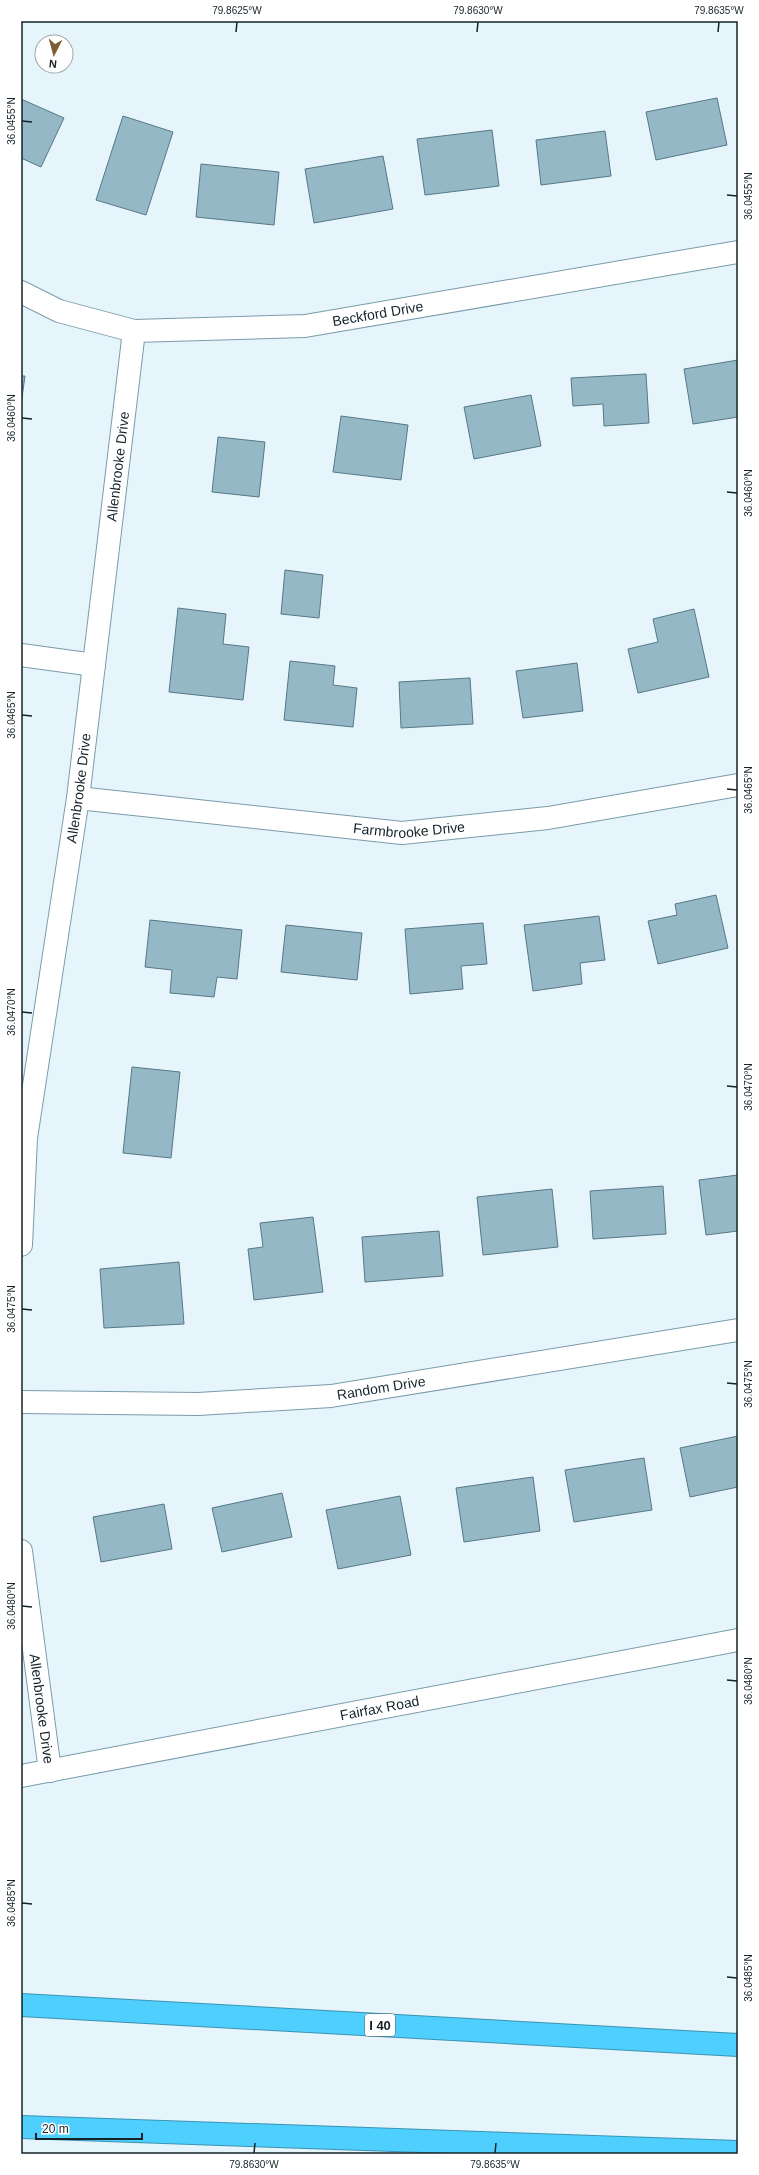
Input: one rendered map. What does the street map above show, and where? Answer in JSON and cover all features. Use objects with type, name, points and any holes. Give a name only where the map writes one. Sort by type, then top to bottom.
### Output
[{"type":"highway","name":"I 40","points":[[21,2006],[738,2045]]},
{"type":"highway","points":[[21,2127],[738,2152]]},
{"type":"street","name":"Beckford Drive","points":[[21,292],[59,311],[134,331],[305,326],[738,252]]},
{"type":"street","name":"Allenbrooke Drive","points":[[21,1244],[26,1138],[78,798],[134,331]]},
{"type":"street","points":[[21,654],[94,665]]},
{"type":"street","name":"Farmbrooke Drive","points":[[78,798],[402,833],[548,818],[738,784]]},
{"type":"street","name":"Random Drive","points":[[21,1402],[198,1404],[331,1396],[738,1330]]},
{"type":"street","name":"Allenbrooke Drive","points":[[21,1551],[50,1771]]},
{"type":"street","name":"Fairfax Road","points":[[21,1776],[738,1640]]},
{"type":"building","points":[[717,98],[727,145],[656,160],[646,112]]},
{"type":"building","points":[[21,99],[64,118],[41,167],[21,158]]},
{"type":"building","points":[[123,116],[173,132],[146,215],[96,200]]},
{"type":"building","points":[[492,130],[499,186],[425,195],[417,139]]},
{"type":"building","points":[[605,131],[611,176],[541,185],[536,140]]},
{"type":"building","points":[[383,156],[393,209],[314,223],[305,169]]},
{"type":"building","points":[[201,164],[279,172],[274,225],[196,217]]},
{"type":"building","points":[[738,360],[738,417],[693,424],[684,369]]},
{"type":"building","points":[[646,374],[649,423],[604,426],[603,404],[573,406],[571,378]]},
{"type":"building","points":[[21,376],[25,376],[21,405]]},
{"type":"building","points":[[531,395],[541,446],[474,459],[464,407]]},
{"type":"building","points":[[341,416],[408,425],[401,480],[333,472]]},
{"type":"building","points":[[218,437],[265,442],[259,497],[212,492]]},
{"type":"building","points":[[285,570],[323,575],[319,618],[281,614]]},
{"type":"building","points":[[178,608],[226,614],[223,644],[249,647],[243,700],[169,692]]},
{"type":"building","points":[[694,609],[709,677],[638,693],[628,649],[658,642],[653,619]]},
{"type":"building","points":[[290,661],[335,666],[333,685],[357,688],[353,727],[284,720]]},
{"type":"building","points":[[577,663],[583,711],[523,718],[516,671]]},
{"type":"building","points":[[470,678],[473,724],[401,728],[399,682]]},
{"type":"building","points":[[716,895],[728,948],[658,964],[648,921],[677,915],[675,904]]},
{"type":"building","points":[[599,916],[605,960],[580,963],[582,984],[533,991],[524,925]]},
{"type":"building","points":[[150,920],[242,930],[237,979],[217,977],[214,997],[170,993],[172,970],[145,967]]},
{"type":"building","points":[[483,923],[487,964],[461,966],[463,989],[410,994],[405,929]]},
{"type":"building","points":[[286,925],[362,933],[357,980],[281,972]]},
{"type":"building","points":[[132,1067],[180,1072],[171,1158],[123,1153]]},
{"type":"building","points":[[738,1175],[738,1231],[706,1235],[699,1180]]},
{"type":"building","points":[[663,1186],[666,1234],[593,1239],[590,1191]]},
{"type":"building","points":[[552,1189],[558,1247],[483,1255],[477,1197]]},
{"type":"building","points":[[313,1217],[323,1292],[254,1300],[248,1249],[263,1247],[260,1223]]},
{"type":"building","points":[[439,1231],[443,1276],[365,1282],[362,1237]]},
{"type":"building","points":[[179,1262],[184,1324],[104,1328],[100,1269]]},
{"type":"building","points":[[738,1436],[738,1487],[690,1497],[680,1448]]},
{"type":"building","points":[[644,1458],[652,1510],[574,1522],[565,1470]]},
{"type":"building","points":[[533,1477],[540,1531],[464,1542],[456,1488]]},
{"type":"building","points":[[282,1493],[292,1537],[222,1552],[212,1508]]},
{"type":"building","points":[[400,1496],[411,1555],[338,1569],[326,1510]]},
{"type":"building","points":[[164,1504],[172,1549],[101,1562],[93,1517]]}]
